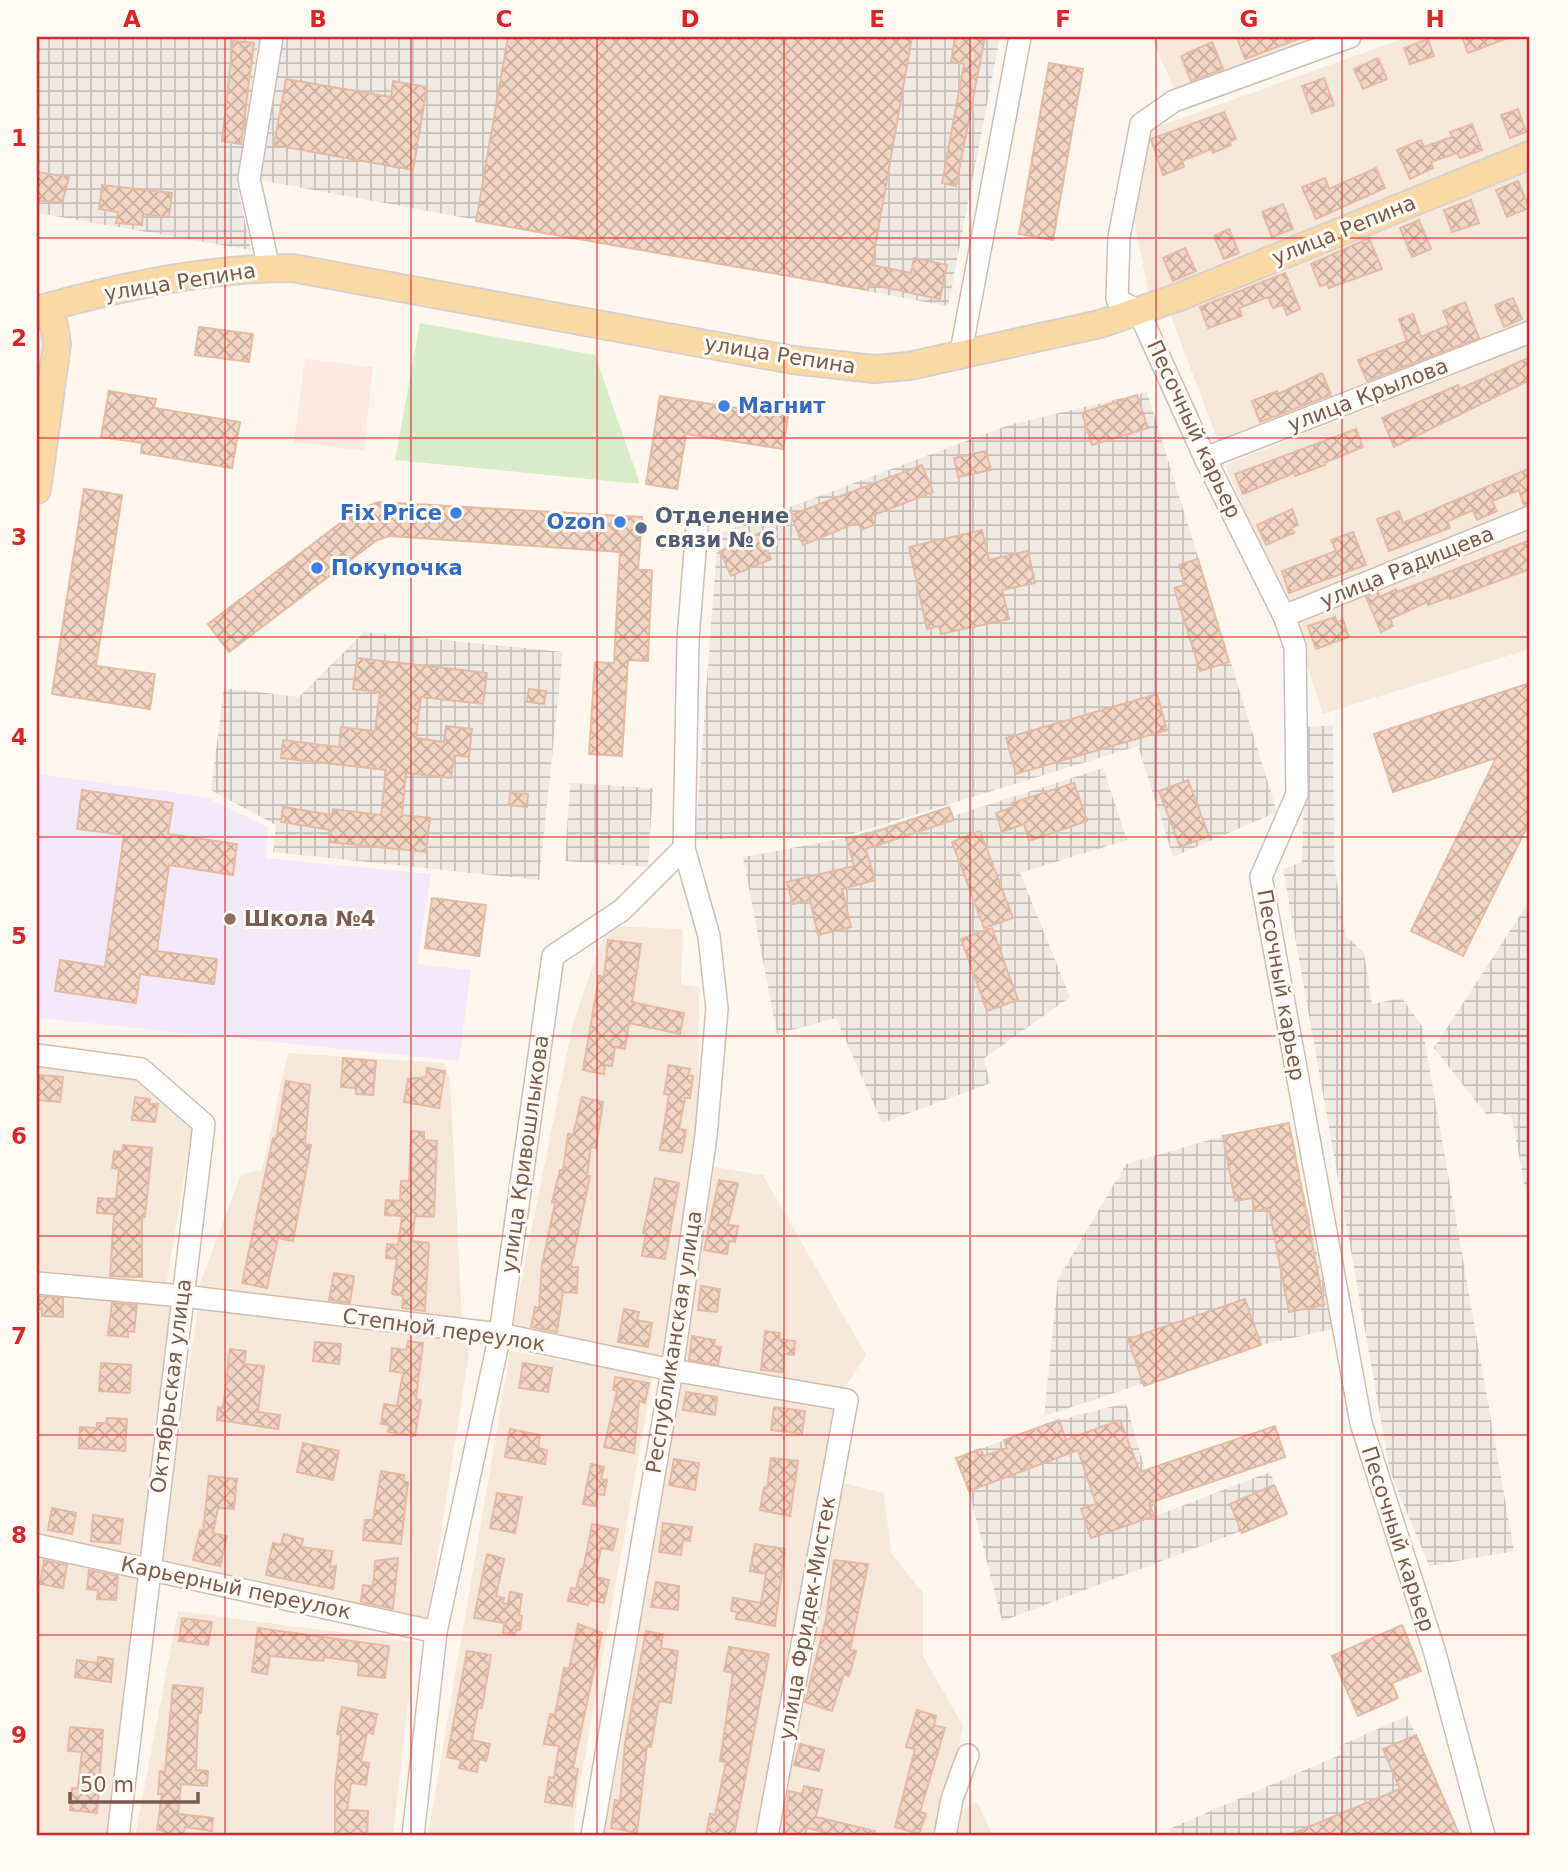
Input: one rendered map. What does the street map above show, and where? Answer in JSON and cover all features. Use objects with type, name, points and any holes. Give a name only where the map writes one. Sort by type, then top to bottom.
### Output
[{"type":"main road","name":"улица Репина","points":[[41,309],[174,279],[270,268],[327,273],[840,367],[901,367],[960,357],[1139,312],[1530,155]]},
{"type":"main road","points":[[37,490],[57,344],[54,325],[41,309]]},
{"type":"street","points":[[270,268],[249,179],[272,37]]},
{"type":"street","points":[[960,357],[1020,37]]},
{"type":"street","name":"Песочный карьер","points":[[1350,37],[1174,101],[1140,124],[1119,237],[1117,299],[1139,312],[1205,458],[1284,616],[1295,647],[1297,794],[1261,877],[1361,1423],[1435,1653],[1484,1836]]},
{"type":"street","name":"улица Крылова","points":[[1205,458],[1530,332]]},
{"type":"street","name":"улица Радищева","points":[[1284,616],[1530,517]]},
{"type":"street","points":[[684,848],[688,640],[697,526]]},
{"type":"street","name":"улица Кривошлыкова","points":[[413,1836],[436,1632],[500,1334],[552,957],[622,910],[684,848]]},
{"type":"street","name":"Республиканская улица","points":[[592,1836],[672,1370],[706,1136],[717,1009],[709,936],[684,848]]},
{"type":"street","name":"Октябрьская улица","points":[[37,1055],[141,1069],[204,1124],[118,1836]]},
{"type":"street","name":"Степной переулок","points":[[37,1283],[183,1296],[500,1334],[672,1370],[847,1400]]},
{"type":"street","name":"улица Фридек-Мистек","points":[[767,1836],[847,1400]]},
{"type":"street","name":"Карьерный переулок","points":[[37,1545],[436,1632]]},
{"type":"street","points":[[945,1836],[952,1799],[968,1755]]},
{"type":"shaded area","points":[[37,37],[259,37],[237,184],[251,250],[37,213]]},
{"type":"shaded area","points":[[278,37],[1000,37],[948,306],[259,180]]},
{"type":"shaded area","points":[[1151,37],[1331,37],[1177,95]]},
{"type":"shaded area","points":[[1408,37],[1530,37],[1530,145],[1150,299],[1132,210],[1148,130]]},
{"type":"shaded area","points":[[1530,158],[1530,326],[1220,446],[1168,309]]},
{"type":"shaded area","points":[[1530,345],[1530,507],[1287,604],[1225,465]]},
{"type":"shaded area","points":[[305,359],[373,367],[364,451],[294,442]]},
{"type":"shaded area","points":[[1147,392],[1277,812],[1173,857],[1138,746],[852,834],[695,840],[718,534],[1009,425]]},
{"type":"shaded area","points":[[1530,524],[1530,649],[1323,714],[1292,620]]},
{"type":"shaded area","points":[[364,632],[563,652],[539,880],[273,852],[276,825],[211,790],[224,688],[299,697]]},
{"type":"shaded area","points":[[1333,725],[1334,864],[1345,935],[1364,953],[1372,1004],[1402,998],[1422,1026],[1514,1551],[1429,1566],[1390,1471],[1283,869],[1302,862],[1306,727]]},
{"type":"shaded area","points":[[1103,768],[1127,840],[1020,873],[1070,997],[983,1059],[991,1083],[882,1123],[836,1018],[777,1034],[743,857],[846,838],[949,807],[954,819],[956,815]]},
{"type":"shaded area","name":"Школа №4","points":[[38,774],[206,797],[268,827],[266,858],[431,874],[417,964],[471,970],[459,1061],[37,1018]]},
{"type":"shaded area","points":[[570,783],[653,788],[648,867],[565,861]]},
{"type":"shaded area","points":[[1530,900],[1530,1214],[1512,1118],[1501,1113],[1486,1114],[1434,1048]]},
{"type":"shaded area","points":[[607,926],[683,929],[681,984],[699,987],[698,1133],[667,1363],[511,1331],[573,1023]]},
{"type":"shaded area","points":[[288,1053],[443,1063],[450,1079],[462,1322],[198,1289],[241,1174],[262,1170]]},
{"type":"shaded area","points":[[37,1064],[137,1075],[193,1122],[166,1287],[37,1278]]},
{"type":"shaded area","points":[[1289,1123],[1333,1329],[1261,1345],[1044,1416],[1058,1279],[1126,1164],[1223,1136]]},
{"type":"shaded area","points":[[714,1167],[763,1175],[866,1355],[843,1391],[682,1363]]},
{"type":"shaded area","points":[[37,1287],[176,1302],[143,1560],[37,1537]]},
{"type":"shaded area","points":[[198,1308],[471,1340],[427,1623],[159,1563]]},
{"type":"shaded area","points":[[510,1351],[653,1376],[577,1800],[573,1836],[428,1836]]},
{"type":"shaded area","points":[[677,1377],[836,1405],[755,1836],[600,1836]]},
{"type":"shaded area","points":[[1126,1403],[1158,1515],[1270,1472],[1287,1514],[1002,1621],[969,1491],[956,1458],[1059,1420]]},
{"type":"shaded area","points":[[839,1482],[884,1493],[891,1553],[923,1593],[923,1656],[963,1726],[939,1836],[775,1836]]},
{"type":"shaded area","points":[[37,1552],[139,1574],[110,1836],[37,1836]]},
{"type":"shaded area","points":[[178,1611],[415,1642],[393,1836],[135,1836]]},
{"type":"shaded area","points":[[1407,1716],[1416,1735],[1400,1825],[1373,1836],[1173,1836],[1169,1829],[1342,1754],[1339,1746]]},
{"type":"shaded area","points":[[977,1802],[993,1836],[948,1836],[951,1817]]},
{"type":"green space","points":[[420,323],[595,355],[640,484],[395,460]]},
{"type":"building","points":[[508,37],[912,37],[872,265],[911,273],[914,258],[947,265],[940,299],[869,284],[868,290],[476,221]]},
{"type":"building","points":[[955,37],[985,37],[956,186],[942,183],[964,64],[951,62]]},
{"type":"building","points":[[1237,37],[1300,37],[1301,38],[1245,59]]},
{"type":"building","points":[[1462,37],[1507,37],[1508,38],[1468,53]]},
{"type":"building","points":[[1428,39],[1434,56],[1410,64],[1404,48]]},
{"type":"building","points":[[233,41],[254,43],[241,144],[222,141]]},
{"type":"building","points":[[1212,42],[1223,69],[1191,81],[1181,56]]},
{"type":"building","points":[[1378,58],[1387,79],[1363,89],[1354,69]]},
{"type":"building","points":[[1049,63],[1083,69],[1053,240],[1019,234]]},
{"type":"building","points":[[1324,78],[1334,105],[1312,113],[1302,86]]},
{"type":"building","points":[[286,79],[391,97],[393,81],[427,87],[413,170],[274,145]]},
{"type":"building","points":[[1518,109],[1526,132],[1510,138],[1501,115]]},
{"type":"building","points":[[1224,112],[1236,139],[1229,142],[1231,145],[1213,153],[1211,149],[1182,161],[1184,167],[1163,175],[1151,139]]},
{"type":"building","points":[[1472,124],[1482,150],[1460,158],[1457,153],[1431,162],[1433,168],[1410,179],[1397,150],[1421,140],[1424,147],[1452,137],[1450,132]]},
{"type":"building","points":[[1376,168],[1385,188],[1316,219],[1302,187],[1325,178],[1329,189]]},
{"type":"building","points":[[37,172],[69,177],[62,203],[37,200]]},
{"type":"building","points":[[1518,181],[1529,208],[1507,217],[1496,190]]},
{"type":"building","points":[[102,185],[172,193],[169,217],[143,214],[142,225],[116,223],[118,212],[99,209]]},
{"type":"building","points":[[1471,200],[1479,223],[1452,232],[1444,210]]},
{"type":"building","points":[[1283,204],[1293,229],[1272,237],[1262,212]]},
{"type":"building","points":[[1419,220],[1431,249],[1412,257],[1400,228]]},
{"type":"building","points":[[1229,229],[1239,253],[1224,259],[1214,236]]},
{"type":"building","points":[[1369,238],[1382,269],[1329,288],[1327,284],[1320,286],[1311,264]]},
{"type":"building","points":[[1185,248],[1196,271],[1173,281],[1163,258]]},
{"type":"building","points":[[1285,273],[1300,309],[1287,315],[1283,305],[1273,308],[1268,297],[1239,308],[1242,316],[1208,328],[1200,307]]},
{"type":"building","points":[[1513,298],[1522,319],[1504,327],[1495,305]]},
{"type":"building","points":[[1465,302],[1479,338],[1367,381],[1358,360],[1407,341],[1399,319],[1413,314],[1421,337],[1449,325],[1443,311]]},
{"type":"building","points":[[199,327],[253,334],[249,362],[195,355]]},
{"type":"building","points":[[1530,357],[1530,380],[1394,447],[1382,418],[1458,385],[1460,389]]},
{"type":"building","points":[[1322,373],[1331,395],[1260,422],[1252,401],[1277,391],[1278,394]]},
{"type":"building","points":[[109,391],[156,399],[154,408],[240,422],[232,468],[141,453],[142,443],[101,437]]},
{"type":"building","points":[[1137,395],[1148,428],[1092,445],[1082,413]]},
{"type":"building","points":[[660,396],[788,416],[783,449],[686,434],[677,489],[646,484]]},
{"type":"building","points":[[1356,429],[1363,447],[1324,463],[1325,465],[1295,476],[1294,473],[1243,494],[1235,474]]},
{"type":"building","points":[[986,451],[991,470],[958,477],[954,458]]},
{"type":"building","points":[[922,465],[933,492],[871,516],[874,525],[861,530],[858,522],[803,545],[791,515]]},
{"type":"building","points":[[1530,468],[1530,504],[1524,505],[1519,490],[1492,501],[1497,511],[1477,520],[1473,510],[1448,521],[1450,528],[1389,551],[1377,519],[1399,511],[1403,523]]},
{"type":"building","points":[[84,489],[122,495],[96,666],[155,674],[150,709],[52,694]]},
{"type":"building","points":[[378,502],[642,517],[638,570],[652,570],[648,661],[628,660],[622,756],[589,754],[595,662],[614,663],[620,552],[390,536],[377,540],[229,652],[208,624],[356,511]]},
{"type":"building","points":[[1292,509],[1298,525],[1291,528],[1294,533],[1266,545],[1257,525]]},
{"type":"building","points":[[982,530],[989,560],[1028,551],[1035,583],[1002,590],[1009,619],[941,634],[939,626],[927,629],[909,547]]},
{"type":"building","points":[[1353,532],[1366,565],[1289,593],[1282,571],[1336,551],[1331,540]]},
{"type":"building","points":[[760,533],[771,559],[731,576],[720,551]]},
{"type":"building","points":[[1530,540],[1530,569],[1450,599],[1449,597],[1428,605],[1427,602],[1390,619],[1393,626],[1381,632],[1366,597],[1378,592],[1380,597],[1396,589],[1397,592]]},
{"type":"building","points":[[1198,559],[1229,662],[1200,671],[1174,588],[1185,585],[1179,565]]},
{"type":"building","points":[[1335,617],[1337,622],[1343,620],[1349,637],[1316,649],[1308,626]]},
{"type":"building","points":[[357,658],[487,673],[483,704],[421,697],[416,738],[444,742],[446,726],[472,729],[469,757],[454,755],[451,778],[406,773],[402,815],[430,818],[426,852],[330,842],[331,830],[281,822],[283,807],[332,815],[333,809],[381,815],[386,770],[281,758],[283,740],[339,747],[341,727],[375,731],[380,692],[353,689]]},
{"type":"building","points":[[1530,683],[1530,821],[1463,956],[1411,931],[1496,758],[1393,792],[1374,734]]},
{"type":"building","points":[[529,689],[546,691],[544,704],[527,702]]},
{"type":"building","points":[[1157,694],[1167,730],[1016,774],[1006,738]]},
{"type":"building","points":[[1188,780],[1209,836],[1180,847],[1159,791]]},
{"type":"building","points":[[1074,783],[1087,821],[1029,841],[1024,824],[1002,832],[996,813],[1013,807],[1012,803]]},
{"type":"building","points":[[82,790],[173,803],[168,834],[237,844],[233,875],[169,865],[157,951],[217,959],[214,984],[140,974],[136,1003],[55,991],[60,960],[105,967],[124,835],[77,829]]},
{"type":"building","points":[[510,793],[528,794],[527,807],[509,805]]},
{"type":"building","points":[[949,807],[954,820],[866,849],[875,880],[842,889],[851,927],[818,935],[810,900],[793,904],[787,882],[854,866],[846,838],[863,836]]},
{"type":"building","points":[[980,831],[1013,918],[984,928],[952,842]]},
{"type":"building","points":[[432,898],[486,905],[479,956],[425,948]]},
{"type":"building","points":[[992,928],[1018,1000],[987,1011],[961,939]]},
{"type":"building","points":[[608,940],[641,944],[632,1002],[684,1013],[680,1034],[629,1023],[625,1049],[615,1047],[612,1066],[605,1065],[604,1074],[583,1070],[599,976],[604,977]]},
{"type":"building","points":[[343,1058],[376,1061],[373,1095],[356,1094],[356,1088],[341,1087]]},
{"type":"building","points":[[669,1065],[690,1069],[688,1075],[693,1076],[690,1098],[685,1098],[679,1129],[686,1130],[682,1153],[660,1150],[669,1095],[664,1094]]},
{"type":"building","points":[[427,1068],[445,1071],[439,1108],[404,1102],[408,1079],[426,1077]]},
{"type":"building","points":[[40,1075],[63,1077],[60,1102],[37,1100]]},
{"type":"building","points":[[286,1081],[310,1085],[305,1144],[311,1145],[293,1241],[278,1238],[267,1288],[242,1283],[273,1138],[276,1139]]},
{"type":"building","points":[[135,1097],[150,1099],[149,1104],[158,1104],[155,1122],[132,1120]]},
{"type":"building","points":[[582,1097],[603,1102],[596,1148],[591,1147],[587,1176],[590,1176],[571,1267],[578,1267],[577,1293],[563,1292],[557,1332],[531,1327],[535,1307],[539,1308],[542,1265],[555,1203],[552,1202],[560,1170],[563,1170],[568,1134],[573,1135]]},
{"type":"building","points":[[1289,1123],[1324,1305],[1289,1312],[1269,1208],[1255,1211],[1252,1198],[1235,1201],[1223,1136]]},
{"type":"building","points":[[411,1131],[424,1132],[424,1140],[437,1141],[434,1217],[415,1216],[412,1241],[429,1243],[425,1311],[402,1308],[403,1296],[392,1294],[397,1259],[386,1258],[387,1244],[398,1245],[402,1216],[385,1215],[386,1200],[400,1201],[401,1181],[409,1181]]},
{"type":"building","points":[[123,1145],[152,1148],[145,1217],[142,1217],[142,1277],[110,1276],[114,1214],[97,1213],[98,1198],[116,1199],[119,1169],[112,1168],[114,1151],[122,1152]]},
{"type":"building","points":[[655,1178],[679,1183],[665,1259],[642,1256],[646,1233],[643,1233]]},
{"type":"building","points":[[719,1180],[738,1183],[728,1225],[738,1226],[735,1242],[729,1241],[727,1254],[704,1250]]},
{"type":"building","points":[[334,1273],[354,1276],[350,1303],[329,1300]]},
{"type":"building","points":[[701,1286],[720,1289],[717,1312],[698,1310]]},
{"type":"building","points":[[37,1296],[63,1298],[63,1317],[42,1316],[42,1309],[37,1309]]},
{"type":"building","points":[[1245,1299],[1261,1345],[1144,1386],[1128,1339]]},
{"type":"building","points":[[112,1303],[137,1305],[134,1332],[128,1331],[128,1337],[108,1335]]},
{"type":"building","points":[[624,1309],[639,1312],[637,1320],[652,1323],[648,1347],[618,1342]]},
{"type":"building","points":[[765,1331],[780,1333],[779,1339],[795,1341],[794,1355],[784,1354],[783,1372],[761,1370]]},
{"type":"building","points":[[692,1336],[715,1340],[714,1346],[721,1347],[718,1365],[689,1360]]},
{"type":"building","points":[[408,1341],[423,1343],[416,1399],[421,1400],[415,1436],[388,1432],[389,1425],[381,1424],[384,1404],[397,1406],[403,1373],[390,1371],[392,1348],[406,1350]]},
{"type":"building","points":[[315,1342],[341,1344],[339,1364],[313,1361]]},
{"type":"building","points":[[230,1349],[246,1351],[244,1364],[264,1366],[258,1412],[280,1415],[278,1429],[217,1420],[218,1407],[223,1408]]},
{"type":"building","points":[[101,1363],[131,1365],[130,1393],[99,1391]]},
{"type":"building","points":[[523,1363],[552,1368],[548,1392],[519,1388]]},
{"type":"building","points":[[615,1377],[649,1383],[645,1403],[639,1401],[634,1453],[604,1447],[617,1391],[613,1390]]},
{"type":"building","points":[[686,1392],[717,1397],[715,1415],[683,1410]]},
{"type":"building","points":[[774,1407],[805,1411],[802,1434],[771,1430]]},
{"type":"building","points":[[107,1418],[127,1419],[125,1451],[79,1448],[80,1427],[97,1428],[97,1423],[106,1423]]},
{"type":"building","points":[[1059,1420],[1066,1440],[1120,1420],[1140,1472],[1275,1426],[1285,1457],[1149,1503],[1154,1516],[1091,1538],[1081,1509],[1096,1504],[1078,1450],[969,1491],[956,1458],[980,1449],[984,1456],[1007,1448],[1004,1440]]},
{"type":"building","points":[[510,1429],[540,1435],[538,1448],[547,1450],[545,1464],[505,1457]]},
{"type":"building","points":[[303,1443],[339,1451],[333,1480],[297,1472]]},
{"type":"building","points":[[771,1458],[798,1461],[790,1516],[760,1510],[764,1487],[767,1488]]},
{"type":"building","points":[[674,1459],[699,1463],[695,1490],[669,1485]]},
{"type":"building","points":[[591,1464],[604,1467],[601,1479],[607,1480],[604,1495],[598,1494],[595,1506],[583,1504]]},
{"type":"building","points":[[381,1471],[404,1475],[403,1481],[408,1482],[401,1544],[363,1540],[365,1520],[373,1520]]},
{"type":"building","points":[[209,1476],[237,1479],[234,1509],[218,1508],[213,1533],[227,1536],[220,1566],[193,1560],[200,1530],[203,1531]]},
{"type":"building","points":[[1274,1485],[1287,1514],[1242,1533],[1230,1504]]},
{"type":"building","points":[[497,1493],[522,1497],[515,1533],[490,1528]]},
{"type":"building","points":[[52,1508],[76,1513],[72,1534],[48,1530]]},
{"type":"building","points":[[93,1515],[123,1519],[120,1544],[91,1541]]},
{"type":"building","points":[[663,1523],[692,1527],[690,1541],[683,1540],[681,1555],[659,1552]]},
{"type":"building","points":[[592,1524],[618,1529],[613,1550],[601,1548],[595,1577],[609,1580],[604,1603],[590,1600],[588,1605],[568,1601],[571,1588],[576,1589],[581,1569],[583,1570]]},
{"type":"building","points":[[284,1534],[303,1539],[301,1547],[332,1551],[330,1567],[336,1566],[333,1589],[266,1575],[273,1543],[281,1545]]},
{"type":"building","points":[[755,1544],[785,1549],[775,1626],[736,1619],[737,1612],[731,1611],[733,1598],[761,1603],[766,1574],[750,1571]]},
{"type":"building","points":[[487,1554],[504,1559],[496,1596],[504,1598],[503,1603],[508,1604],[510,1592],[522,1594],[520,1630],[516,1630],[515,1635],[503,1633],[504,1623],[474,1618]]},
{"type":"building","points":[[398,1558],[393,1609],[361,1602],[363,1585],[373,1586],[375,1561]]},
{"type":"building","points":[[44,1560],[67,1565],[63,1588],[40,1584]]},
{"type":"building","points":[[834,1560],[868,1564],[850,1650],[856,1651],[849,1676],[844,1674],[832,1711],[805,1702],[826,1619]]},
{"type":"building","points":[[89,1570],[118,1576],[116,1600],[97,1599],[98,1590],[87,1589]]},
{"type":"building","points":[[656,1582],[679,1586],[678,1610],[651,1607]]},
{"type":"building","points":[[182,1618],[212,1622],[208,1645],[179,1641]]},
{"type":"building","points":[[578,1624],[602,1633],[573,1768],[578,1769],[572,1806],[545,1802],[549,1777],[554,1778],[559,1746],[544,1744],[550,1714],[555,1715],[564,1668],[569,1669]]},
{"type":"building","points":[[1402,1625],[1421,1671],[1392,1683],[1398,1698],[1358,1716],[1332,1656]]},
{"type":"building","points":[[258,1628],[389,1646],[385,1678],[358,1675],[359,1662],[324,1657],[323,1661],[270,1656],[267,1674],[252,1672]]},
{"type":"building","points":[[646,1631],[663,1634],[661,1648],[678,1651],[671,1703],[659,1701],[651,1747],[647,1746],[637,1833],[611,1828],[615,1800],[620,1801],[625,1743]]},
{"type":"building","points":[[729,1647],[769,1654],[734,1836],[706,1836],[710,1814],[715,1815],[726,1762],[720,1761],[733,1673],[724,1671]]},
{"type":"building","points":[[467,1651],[491,1655],[482,1708],[478,1708],[472,1740],[490,1744],[486,1761],[479,1759],[477,1772],[459,1768],[461,1760],[447,1757]]},
{"type":"building","points":[[98,1657],[113,1659],[111,1682],[75,1677],[77,1660],[98,1663]]},
{"type":"building","points":[[173,1685],[203,1688],[201,1713],[198,1713],[196,1770],[208,1771],[207,1786],[181,1784],[178,1814],[213,1818],[212,1831],[185,1827],[183,1836],[164,1836],[164,1831],[157,1830],[162,1794],[158,1794],[160,1771],[165,1772]]},
{"type":"building","points":[[342,1707],[377,1714],[373,1734],[367,1732],[361,1762],[369,1763],[366,1785],[351,1783],[347,1810],[368,1811],[367,1836],[335,1836],[335,1785],[341,1735],[337,1734]]},
{"type":"building","points":[[917,1710],[936,1716],[934,1725],[945,1728],[920,1812],[926,1814],[919,1834],[895,1827],[915,1749],[906,1747]]},
{"type":"building","points":[[70,1727],[103,1730],[97,1813],[70,1810],[72,1788],[78,1788],[82,1752],[68,1751]]},
{"type":"building","points":[[1416,1735],[1460,1836],[1287,1836],[1400,1789],[1383,1749]]},
{"type":"building","points":[[800,1744],[824,1750],[819,1771],[794,1765]]},
{"type":"building","points":[[804,1786],[822,1790],[816,1817],[875,1831],[874,1836],[839,1836],[807,1828],[805,1836],[783,1836],[789,1791],[802,1794]]},
{"type":"place","name":"Магнит","points":[[724,406]]},
{"type":"place","name":"Fix Price","points":[[456,513]]},
{"type":"place","name":"Ozon","points":[[620,522]]},
{"type":"place","name":"Отделение связи № 6","points":[[641,528]]},
{"type":"place","name":"Покупочка","points":[[317,568]]},
{"type":"place","name":"Школа №4","points":[[230,919]]}]
